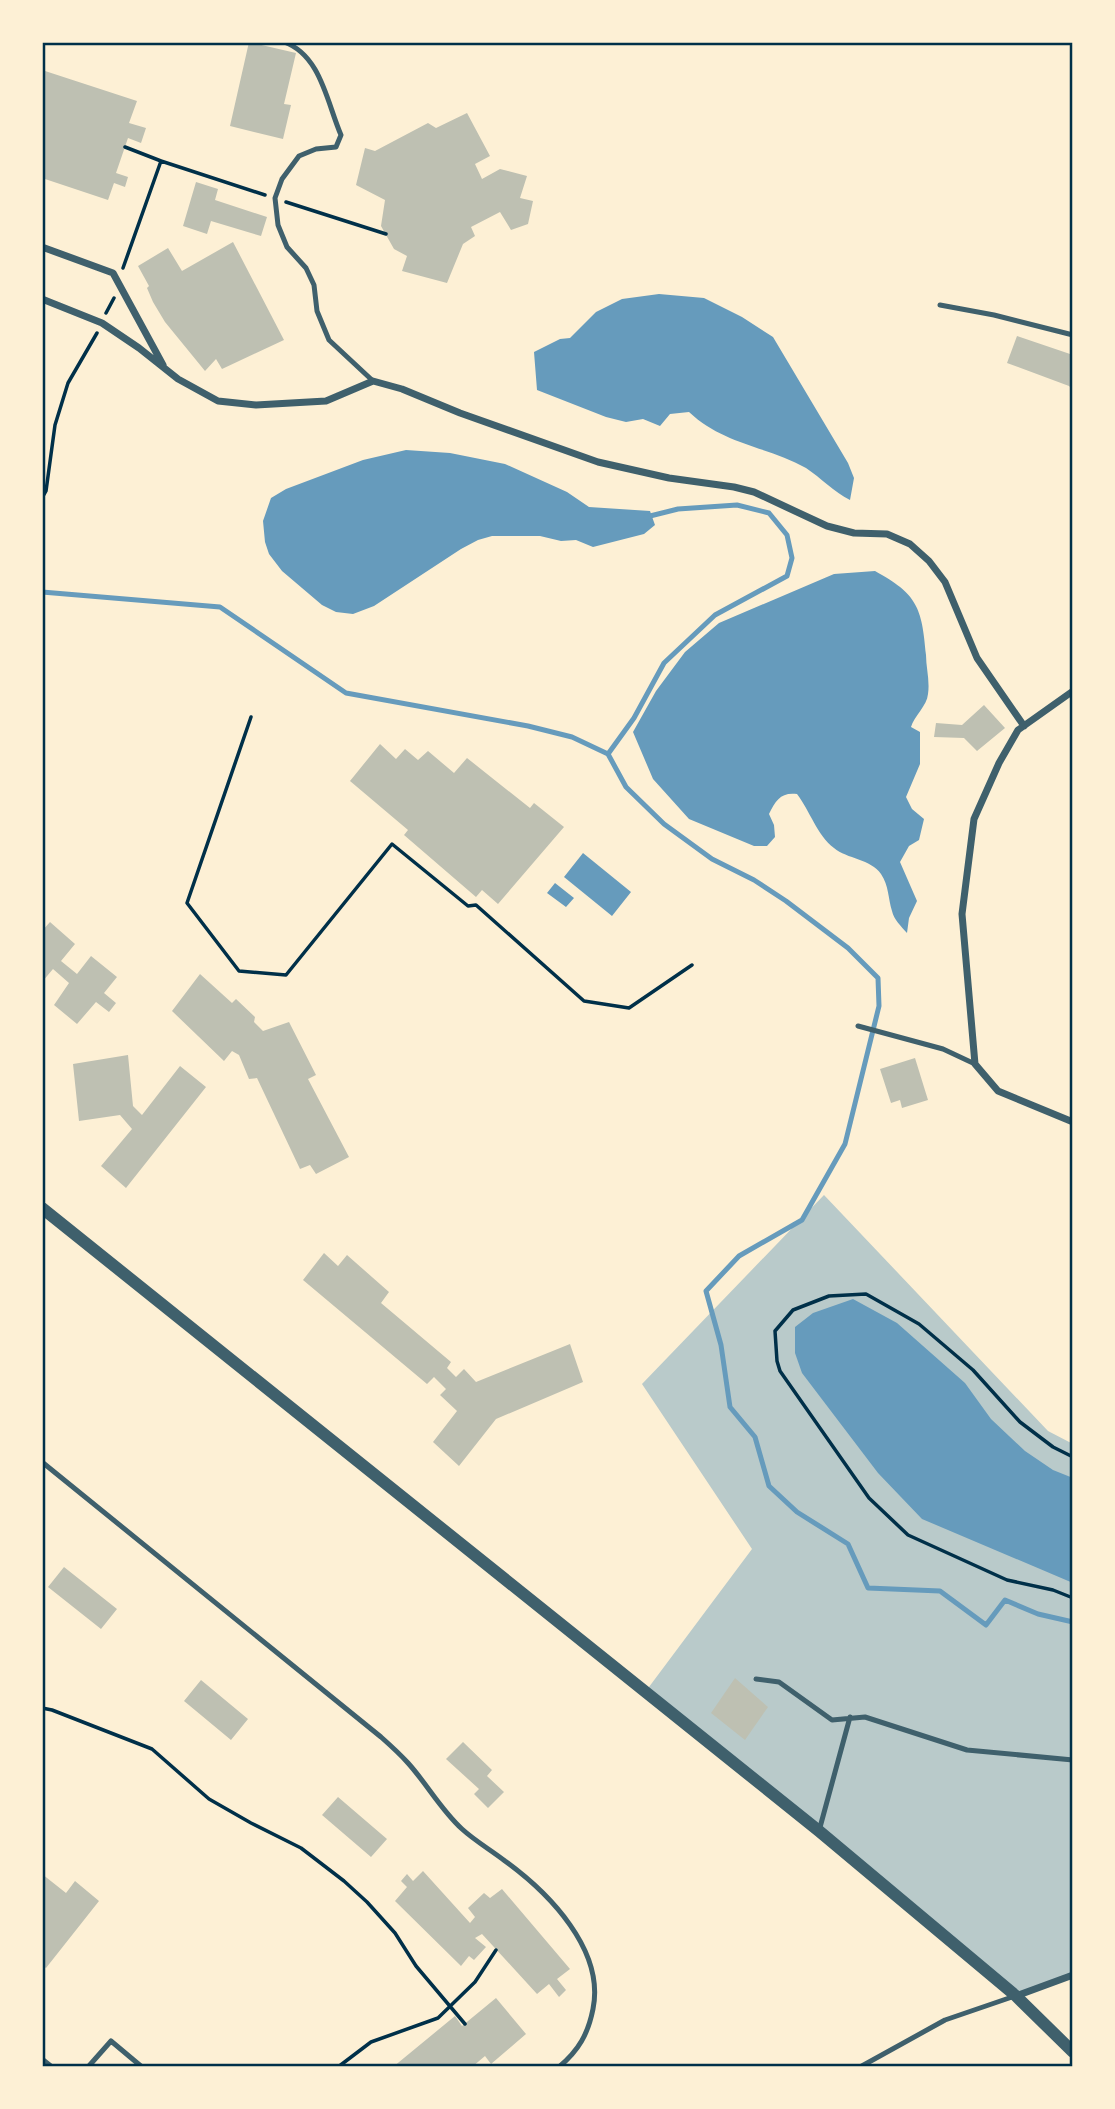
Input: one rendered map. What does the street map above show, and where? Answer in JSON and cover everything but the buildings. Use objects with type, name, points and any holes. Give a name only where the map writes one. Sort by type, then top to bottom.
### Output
[{"type":"street","points":[[42,247],[113,273],[165,369]]},
{"type":"street","points":[[42,299],[102,323],[178,379],[218,401],[256,405],[326,401],[373,381],[402,388],[460,413],[598,462],[669,478],[754,492],[827,526],[853,533],[887,534],[910,544],[929,561],[945,582],[977,658],[1024,726]]},
{"type":"street","points":[[1073,691],[1018,730],[999,763],[974,819],[962,914],[975,1064],[998,1091],[1073,1122]]},
{"type":"street","points":[[42,1208],[819,1831],[1016,1996],[1073,2052]]},
{"type":"street","points":[[1016,1996],[1073,1975]]},
{"type":"lane","points":[[284,42],[305,55],[316,69],[341,135],[337,147],[316,149],[299,156],[282,179],[275,198],[278,225],[287,247],[306,268],[314,285],[317,311],[329,340],[373,381]]},
{"type":"lane","points":[[940,305],[994,315],[1073,335]]},
{"type":"lane","points":[[858,1026],[943,1049],[975,1064]]},
{"type":"lane","points":[[42,1462],[381,1737],[408,1762],[462,1829],[509,1863],[563,1914],[589,1954],[596,1994],[588,2031],[559,2067]]},
{"type":"lane","points":[[756,1679],[779,1682],[832,1720],[865,1717],[967,1749],[1073,1760]]},
{"type":"lane","points":[[819,1831],[850,1717]]},
{"type":"lane","points":[[860,2067],[944,2020],[1016,1996]]},
{"type":"lane","points":[[88,2067],[111,2040],[142,2067]]},
{"type":"lane","points":[[42,2059],[52,2067]]},
{"type":"path","points":[[251,717],[187,903],[239,971],[286,975],[392,844],[468,906],[476,905],[584,1001],[629,1008],[692,965]]},
{"type":"path","points":[[1073,1457],[1053,1447],[1020,1422],[973,1370],[919,1324],[866,1294],[829,1296],[793,1310],[775,1331],[780,1371],[869,1498],[908,1535],[1007,1580],[1053,1590],[1073,1598]]},
{"type":"path","points":[[42,1708],[152,1749],[209,1799],[301,1848],[367,1902],[395,1933],[416,1966],[465,2024]]},
{"type":"path","points":[[338,2067],[371,2042],[438,2018],[475,1982],[496,1950]]},
{"type":"shaded area","points":[[824,1195],[1048,1431],[1073,1444],[1073,1975],[1016,1996],[646,1691],[752,1549],[642,1384]]},
{"type":"water","points":[[659,294],[704,298],[742,317],[773,337],[848,463],[854,478],[850,500],[806,468],[717,432],[689,412],[670,414],[660,426],[643,419],[626,422],[537,390],[534,352],[560,339],[570,338],[596,312],[622,299]]},
{"type":"water","points":[[406,450],[450,453],[505,464],[567,492],[589,507],[650,511],[655,525],[644,534],[593,547],[576,540],[561,541],[540,536],[492,536],[461,549],[374,606],[353,614],[336,612],[322,605],[282,571],[269,554],[263,521],[271,498],[286,489],[363,460]]},
{"type":"water","points":[[875,571],[900,587],[915,604],[922,625],[928,679],[927,698],[911,727],[920,732],[920,764],[906,797],[912,809],[924,819],[919,840],[909,846],[900,862],[917,901],[909,918],[907,933],[893,914],[881,874],[871,865],[839,852],[828,843],[797,794],[787,794],[777,801],[769,814],[775,837],[767,846],[754,846],[689,819],[653,779],[633,732],[656,691],[685,652],[719,623],[834,574]]},
{"type":"water","points":[[583,853],[631,892],[612,916],[564,877]]},
{"type":"water","points":[[555,883],[574,898],[566,907],[547,893]]},
{"type":"water","points":[[853,1299],[897,1323],[965,1383],[991,1419],[1025,1451],[1053,1470],[1073,1478],[1073,1583],[922,1519],[878,1473],[802,1373],[795,1353],[795,1327],[813,1313]]},
{"type":"waterway","points":[[608,754],[634,718],[664,663],[715,615],[787,576],[792,558],[787,535],[769,513],[737,505],[678,509],[646,517]]},
{"type":"waterway","points":[[42,592],[220,607],[346,693],[528,726],[572,737],[608,754],[626,787],[664,824],[712,859],[754,880],[786,901],[848,948],[878,978],[879,1006],[845,1144],[802,1220],[739,1256],[706,1291],[721,1345],[730,1407],[755,1437],[769,1486],[797,1512],[848,1544],[868,1588],[940,1591],[986,1625],[1005,1600],[1038,1614],[1073,1622]]}]
